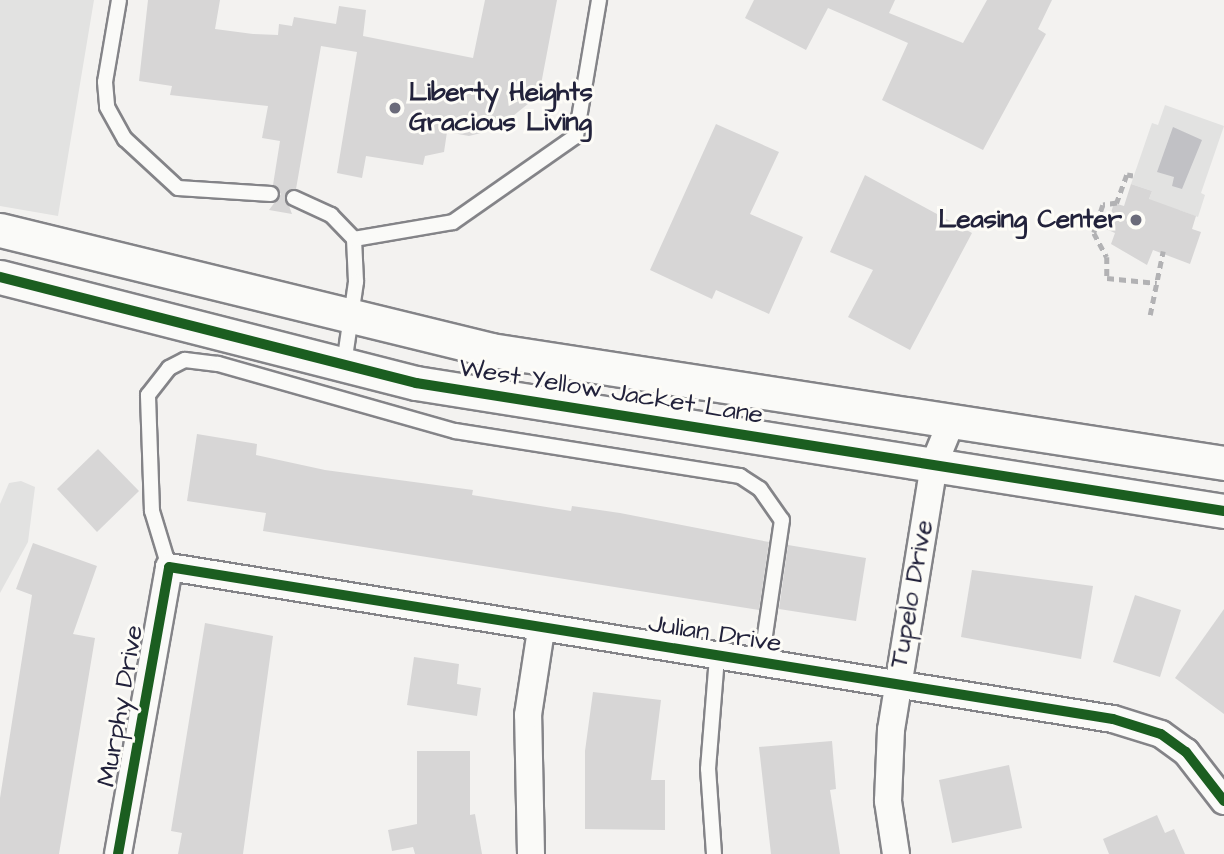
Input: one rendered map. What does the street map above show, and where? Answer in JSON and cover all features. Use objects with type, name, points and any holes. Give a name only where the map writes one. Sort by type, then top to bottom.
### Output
[{"type":"street","name":"West Yellow Jacket Lane","points":[[0,230],[352,319],[491,350],[1224,463]]},
{"type":"street","name":"West Yellow Jacket Lane","points":[[0,277],[344,365],[518,400],[1224,511]]},
{"type":"street","name":"Tupelo Drive","points":[[896,854],[888,801],[896,688],[934,464],[952,420]]},
{"type":"street","name":"Julian Drive","points":[[169,567],[541,630],[761,663],[896,688],[1113,719],[1161,734],[1210,776],[1224,801]]},
{"type":"street","name":"Murphy Drive","points":[[118,854],[169,567]]},
{"type":"street","points":[[531,854],[528,715],[541,630]]},
{"type":"lane","points":[[119,0],[105,82],[107,107],[125,139],[178,188],[271,194]]},
{"type":"lane","points":[[354,239],[453,222],[576,136],[599,0]]},
{"type":"lane","points":[[295,198],[331,215],[354,239],[352,319],[344,365]]},
{"type":"lane","points":[[169,567],[152,511],[148,395],[169,368],[185,360],[218,363],[455,431],[740,476],[760,489],[782,520],[761,663]]},
{"type":"lane","points":[[714,854],[708,769],[717,657]]},
{"type":"path","points":[[1133,176],[1127,175],[1117,203],[1103,205],[1094,233],[1107,257],[1107,278],[1157,283]]},
{"type":"path","points":[[1150,315],[1163,251]]},
{"type":"shaded area","points":[[0,0],[94,0],[58,216],[0,206]]},
{"type":"shaded area","points":[[1165,105],[1224,126],[1201,193],[1205,195],[1198,217],[1179,210],[1174,224],[1144,213],[1152,191],[1131,184],[1152,123],[1158,125]]},
{"type":"shaded area","points":[[1173,127],[1202,140],[1182,189],[1172,186],[1174,177],[1157,172]]},
{"type":"shaded area","points":[[21,481],[35,487],[28,542],[0,593],[0,504],[9,483]]},
{"type":"building","name":"Liberty Heights Gracious Living","points":[[148,0],[220,0],[215,29],[253,34],[278,35],[279,24],[292,26],[294,17],[336,24],[339,6],[366,10],[363,36],[473,58],[485,0],[557,0],[539,95],[497,129],[469,136],[447,132],[444,152],[425,156],[423,165],[366,156],[362,178],[337,173],[357,52],[321,46],[296,189],[285,195],[292,214],[269,210],[281,194],[273,185],[280,141],[262,138],[268,106],[170,95],[172,86],[139,81]]},
{"type":"building","points":[[754,0],[895,0],[889,13],[963,43],[987,0],[1052,0],[1038,29],[1046,34],[983,150],[882,100],[908,43],[828,8],[806,50],[745,18]]},
{"type":"building","points":[[716,124],[779,152],[750,214],[803,237],[769,314],[716,290],[712,299],[650,270]]},
{"type":"building","points":[[865,175],[972,233],[910,350],[848,317],[873,270],[830,252]]},
{"type":"building","name":"Leasing Center","points":[[1131,184],[1152,191],[1149,199],[1196,216],[1192,229],[1201,232],[1190,264],[1153,250],[1147,265],[1111,244],[1115,233],[1106,229],[1114,203],[1124,206]]},
{"type":"building","points":[[197,434],[257,444],[256,455],[325,470],[473,490],[472,495],[571,511],[572,506],[620,513],[769,542],[759,610],[263,531],[266,513],[187,501]]},
{"type":"building","points":[[98,449],[139,491],[97,532],[57,489]]},
{"type":"building","points":[[33,543],[97,566],[73,634],[95,638],[59,854],[0,854],[0,798],[32,595],[16,589]]},
{"type":"building","points":[[788,545],[866,558],[856,621],[779,609]]},
{"type":"building","points":[[972,570],[1093,586],[1081,659],[961,637]]},
{"type":"building","points":[[1135,595],[1181,610],[1160,677],[1113,662]]},
{"type":"building","points":[[1224,609],[1224,714],[1175,678]]},
{"type":"building","points":[[205,623],[273,636],[243,854],[178,854],[182,833],[171,831]]},
{"type":"building","points":[[414,657],[459,664],[457,684],[481,688],[477,716],[407,705]]},
{"type":"building","points":[[593,692],[661,700],[651,780],[665,780],[665,830],[585,829],[585,751]]},
{"type":"building","points":[[832,741],[836,789],[830,790],[840,854],[771,854],[759,747]]},
{"type":"building","points":[[417,751],[470,751],[470,815],[475,814],[482,854],[415,854],[413,847],[392,851],[388,830],[417,824]]},
{"type":"building","points":[[1009,765],[1022,828],[952,843],[939,780]]},
{"type":"building","points":[[1157,815],[1165,833],[1174,829],[1185,854],[1109,854],[1103,839]]},
{"type":"cycle path","points":[[0,277],[416,383],[1224,511]]},
{"type":"cycle path","points":[[118,854],[169,567],[1113,719],[1161,734],[1186,752],[1224,801]]},
{"type":"place","name":"Liberty Heights Gracious Living","points":[[395,108]]},
{"type":"place","name":"Leasing Center","points":[[1136,220]]}]
